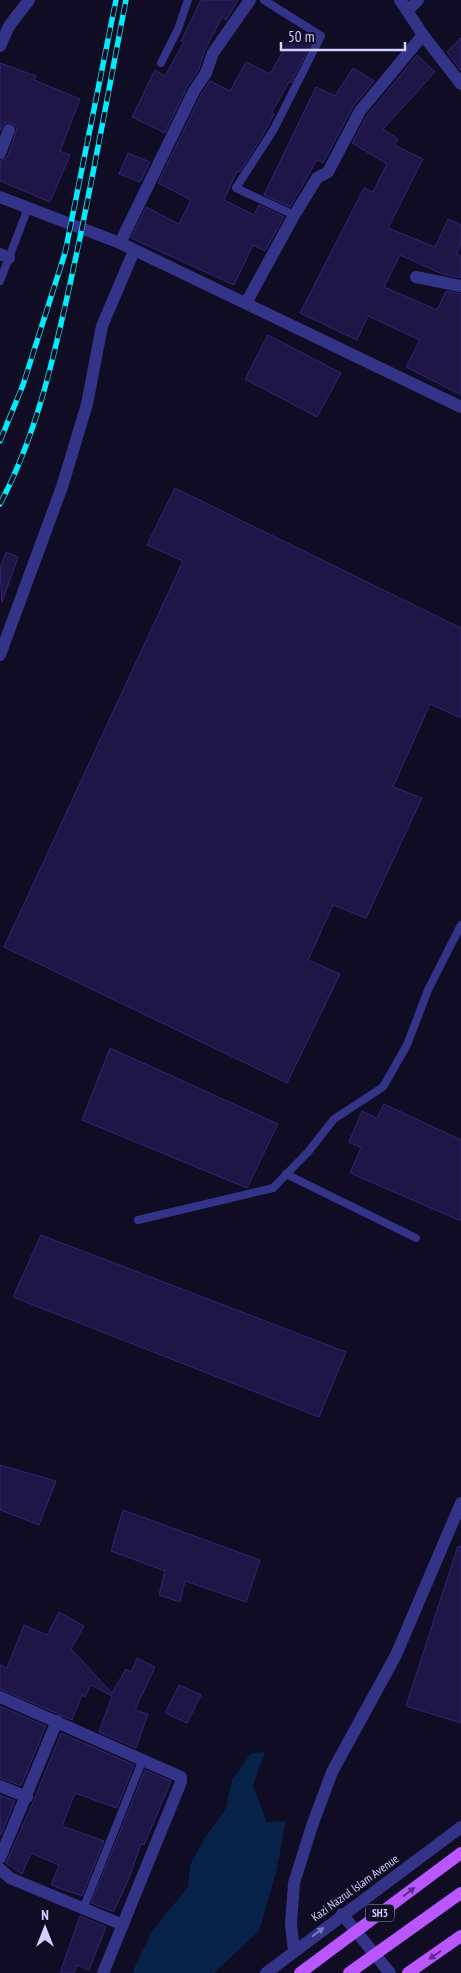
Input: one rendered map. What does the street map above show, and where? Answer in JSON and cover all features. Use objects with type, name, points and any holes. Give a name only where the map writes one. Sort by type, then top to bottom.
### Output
[{"type":"main road","name":"SH3","points":[[300,1973],[461,1853]]},
{"type":"main road","points":[[349,1973],[461,1893]]},
{"type":"main road","points":[[408,1973],[461,1936]]},
{"type":"street","points":[[0,46],[9,26],[29,0]]},
{"type":"street","points":[[120,243],[194,91],[206,73],[213,53],[250,0]]},
{"type":"street","points":[[400,0],[423,35],[461,84]]},
{"type":"street","points":[[407,11],[418,0]]},
{"type":"street","points":[[246,303],[317,178],[328,172],[360,111],[423,35]]},
{"type":"street","points":[[0,153],[9,130]]},
{"type":"street","points":[[0,197],[120,243],[461,407]]},
{"type":"street","points":[[0,655],[62,487],[87,404],[102,326],[134,251]]},
{"type":"street","points":[[416,277],[461,286]]},
{"type":"street","points":[[294,1951],[291,1924],[294,1883],[332,1772],[396,1655],[461,1503]]},
{"type":"street","points":[[0,1696],[144,1759],[180,1777],[180,1782],[103,1973]]},
{"type":"street","points":[[0,1858],[57,1721]]},
{"type":"street","points":[[0,1786],[27,1797]]},
{"type":"street","name":"Kazi Nazrul Islam Avenue","points":[[266,1973],[342,1914],[461,1827]]},
{"type":"street","points":[[0,1869],[10,1878],[123,1925]]},
{"type":"street","points":[[342,1914],[390,1973]]},
{"type":"lane","points":[[161,63],[178,29],[188,0]]},
{"type":"lane","points":[[264,0],[322,36],[274,130],[236,188],[294,216]]},
{"type":"lane","points":[[0,281],[4,256],[28,208]]},
{"type":"lane","points":[[138,1220],[272,1188],[334,1119],[383,1087],[407,1046],[428,990],[461,925]]},
{"type":"lane","points":[[286,1174],[416,1238]]},
{"type":"lane","points":[[83,1908],[144,1759]]},
{"type":"water","points":[[265,1752],[253,1786],[267,1822],[286,1821],[276,1873],[259,1931],[214,1973],[132,1973],[152,1931],[188,1887],[190,1865],[206,1836],[226,1809],[232,1780],[251,1753]]},
{"type":"building","points":[[201,0],[238,0],[226,20],[222,17],[205,50],[199,69],[187,87],[165,133],[132,117],[155,70],[165,76],[184,42],[181,41]]},
{"type":"building","points":[[295,30],[313,40],[291,83],[289,82],[272,112],[274,114],[263,135],[240,172],[237,171],[224,200],[254,215],[259,205],[284,217],[265,251],[253,245],[234,285],[131,238],[146,207],[179,224],[191,200],[158,183],[201,95],[210,81],[230,91],[246,62],[270,74]]},
{"type":"building","points":[[461,38],[461,71],[447,52]]},
{"type":"building","points":[[417,55],[435,72],[383,129],[398,139],[394,145],[423,159],[388,228],[435,247],[448,219],[461,225],[461,244],[456,254],[461,256],[461,278],[442,274],[400,255],[384,287],[437,310],[446,291],[461,294],[461,395],[406,367],[420,340],[368,316],[357,340],[300,313],[364,188],[373,192],[387,164],[352,143],[367,116]]},
{"type":"building","points":[[0,63],[36,76],[34,80],[80,99],[60,151],[70,155],[50,202],[0,181],[0,161],[8,156],[17,129],[15,125],[8,122],[4,124],[0,131]]},
{"type":"building","points":[[353,68],[374,81],[353,107],[323,163],[317,160],[290,207],[264,195],[316,87],[335,96]]},
{"type":"building","points":[[128,153],[150,162],[140,182],[119,174]]},
{"type":"building","points":[[268,335],[341,373],[317,417],[245,379]]},
{"type":"building","points":[[175,488],[461,628],[461,718],[430,704],[393,787],[422,798],[366,918],[333,905],[308,960],[340,974],[287,1083],[4,947],[183,561],[147,545]]},
{"type":"building","points":[[6,552],[18,557],[2,602],[0,569]]},
{"type":"building","points":[[110,1048],[278,1124],[247,1188],[82,1120]]},
{"type":"building","points":[[384,1104],[461,1140],[461,1221],[350,1173],[361,1148],[349,1142],[362,1111],[377,1118]]},
{"type":"building","points":[[41,1235],[346,1352],[319,1417],[13,1297]]},
{"type":"building","points":[[0,1465],[56,1481],[39,1525],[0,1510]]},
{"type":"building","points":[[123,1510],[260,1560],[246,1602],[185,1581],[180,1602],[159,1595],[165,1571],[111,1551]]},
{"type":"building","points":[[458,1546],[461,1547],[461,1723],[406,1706]]},
{"type":"building","points":[[59,1612],[84,1626],[71,1649],[112,1693],[126,1669],[131,1672],[137,1658],[155,1667],[135,1710],[148,1714],[136,1748],[99,1732],[112,1696],[91,1685],[85,1697],[82,1695],[72,1720],[0,1689],[0,1665],[7,1668],[24,1625],[47,1635]]},
{"type":"building","points":[[179,1685],[201,1695],[187,1723],[165,1713]]},
{"type":"building","points":[[0,1706],[46,1726],[21,1786],[0,1778]]},
{"type":"building","points":[[61,1733],[134,1765],[117,1808],[75,1793],[62,1826],[104,1841],[82,1896],[51,1885],[59,1865],[31,1853],[22,1874],[6,1863]]},
{"type":"building","points":[[145,1770],[171,1781],[144,1845],[141,1844],[129,1878],[114,1911],[112,1911],[91,1903]]},
{"type":"building","points":[[0,1795],[15,1801],[1,1835],[0,1834]]},
{"type":"building","points":[[80,1916],[106,1927],[89,1970],[77,1965],[74,1973],[60,1973]]},
{"type":"railway","points":[[0,441],[23,385],[65,253],[116,0]]},
{"type":"railway","points":[[0,504],[33,427],[56,347],[84,220],[126,0]]}]
